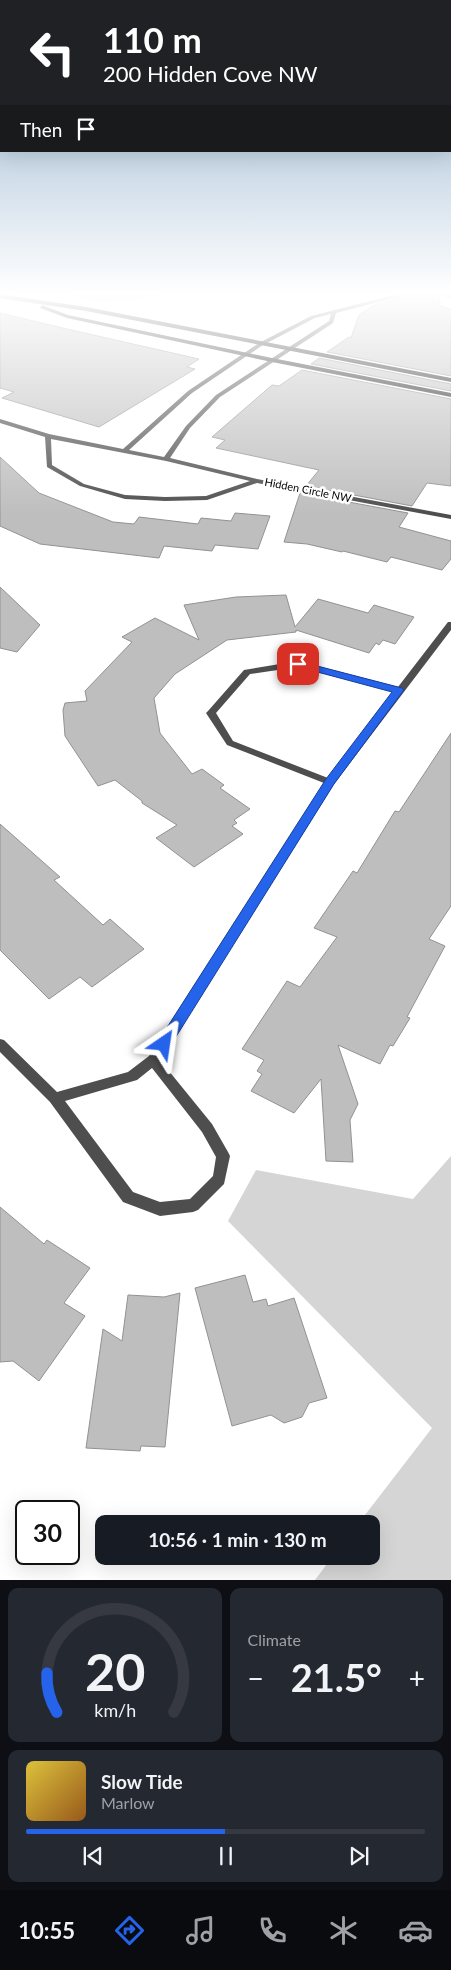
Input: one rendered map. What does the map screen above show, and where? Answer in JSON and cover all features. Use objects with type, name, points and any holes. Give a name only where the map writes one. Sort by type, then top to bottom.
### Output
[{"type":"street","points":[[124,451],[190,392],[228,366]]},
{"type":"street","points":[[166,460],[188,427],[218,396],[263,366]]},
{"type":"street","points":[[301,366],[451,395]]},
{"type":"street","points":[[376,366],[451,380]]},
{"type":"street","name":"Hidden Circle NW","points":[[0,420],[48,436],[258,481],[451,518]]},
{"type":"street","points":[[48,436],[49,466],[82,485],[125,497],[165,499],[207,498],[258,481]]},
{"type":"street","points":[[54,1098],[132,1076],[153,1060],[330,782],[451,624]]},
{"type":"street","points":[[330,782],[230,743],[210,713],[247,672],[298,664],[399,690]]},
{"type":"street","points":[[0,1044],[54,1098],[128,1197],[160,1210],[193,1205],[219,1179],[223,1156],[207,1128],[153,1060]]},
{"type":"shaded area","points":[[451,1156],[451,1580],[315,1580],[326,1565],[380,1565],[380,1515],[365,1515],[432,1428],[228,1221],[256,1170],[413,1199]]},
{"type":"building","points":[[0,366],[189,366],[187,367],[195,369],[99,427],[2,398],[14,392],[0,388]]},
{"type":"building","points":[[320,366],[358,366],[451,384],[451,391]]},
{"type":"building","points":[[398,366],[451,366],[451,376]]},
{"type":"building","points":[[302,370],[451,399],[451,486],[427,483],[412,506],[306,486],[319,470],[216,448],[225,440],[212,437],[272,385],[279,386]]},
{"type":"building","points":[[0,457],[39,493],[113,522],[134,524],[139,517],[198,524],[201,518],[231,521],[235,513],[270,516],[258,549],[215,545],[212,551],[164,546],[159,558],[40,544],[0,526]]},
{"type":"building","points":[[300,493],[408,513],[399,527],[451,541],[451,559],[442,570],[391,557],[387,562],[307,544],[284,542]]},
{"type":"building","points":[[0,587],[40,625],[17,652],[0,648]]},
{"type":"building","points":[[286,595],[295,627],[318,599],[368,613],[374,605],[414,617],[395,644],[383,640],[379,645],[376,643],[369,653],[296,630],[296,632],[227,640],[175,674],[154,698],[160,733],[192,774],[202,769],[224,785],[220,788],[250,809],[234,820],[237,823],[232,826],[243,834],[194,867],[156,838],[177,825],[142,803],[142,801],[115,780],[98,786],[65,736],[63,710],[65,703],[87,701],[85,691],[132,642],[122,637],[155,618],[199,640],[184,605],[236,597]]},
{"type":"building","points":[[451,733],[451,906],[429,939],[445,946],[407,1017],[410,1018],[393,1046],[390,1045],[380,1064],[338,1045],[358,1104],[350,1120],[353,1162],[326,1161],[321,1079],[294,1113],[251,1091],[262,1074],[257,1071],[264,1060],[242,1049],[287,981],[300,987],[337,937],[314,928],[353,871],[357,873],[395,811],[399,812]]},
{"type":"building","points":[[0,824],[60,877],[54,880],[103,925],[110,919],[144,949],[92,987],[80,977],[49,999],[0,950]]},
{"type":"building","points":[[0,1207],[44,1244],[47,1240],[90,1268],[64,1303],[85,1316],[39,1381],[13,1361],[0,1362]]},
{"type":"building","points":[[245,1275],[253,1302],[266,1299],[268,1306],[294,1298],[327,1398],[309,1403],[302,1417],[284,1423],[271,1415],[232,1426],[195,1288]]},
{"type":"building","points":[[180,1293],[165,1447],[141,1446],[140,1451],[86,1448],[103,1329],[122,1341],[128,1295],[164,1297]]},
{"type":"route","points":[[164,1044],[330,782],[399,690],[298,664]]}]
